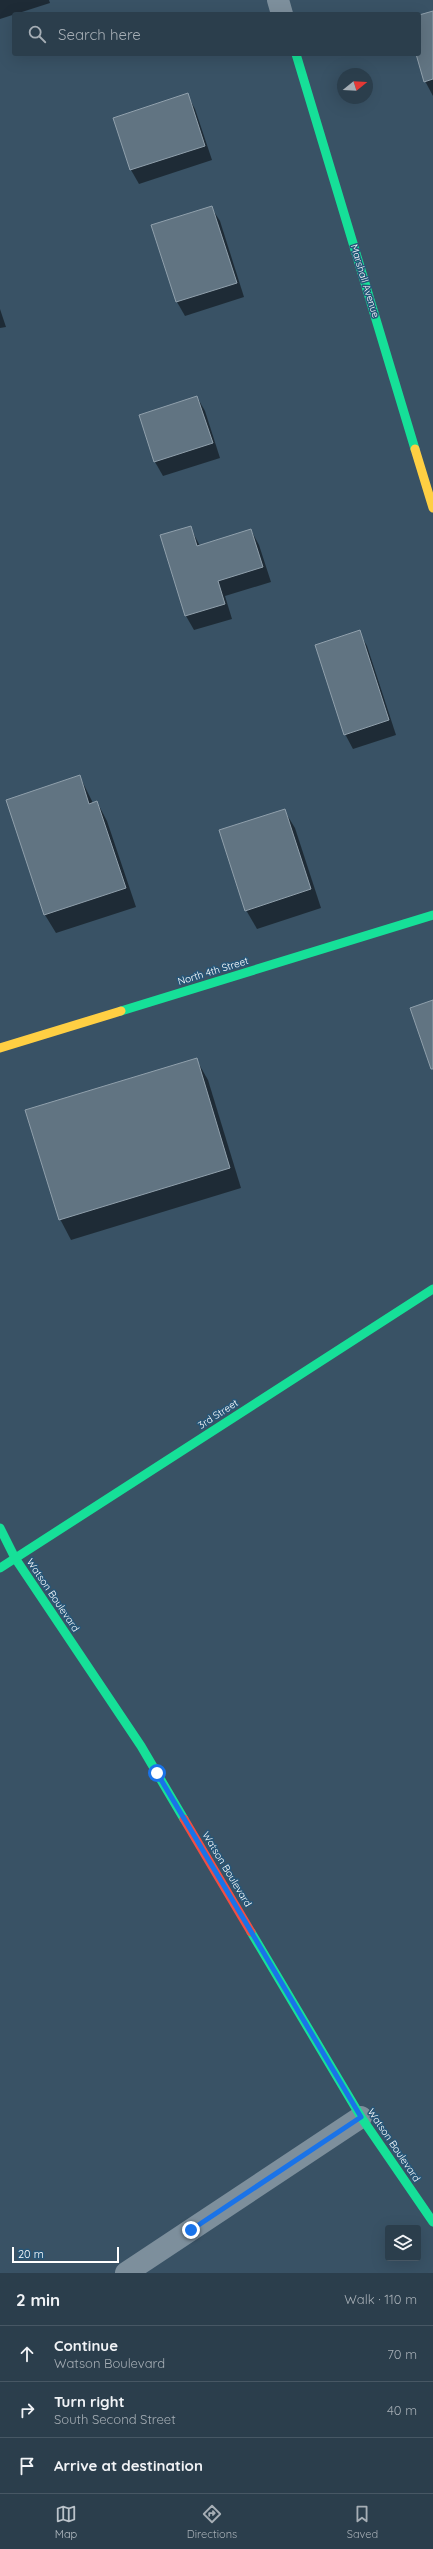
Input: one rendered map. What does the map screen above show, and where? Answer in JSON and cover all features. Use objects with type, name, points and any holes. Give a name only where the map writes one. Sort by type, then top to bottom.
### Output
[{"type":"street","points":[[278,0],[281,12]]},
{"type":"street","name":"Marshall Avenue","points":[[297,56],[433,508]]},
{"type":"street","name":"North 4th Street","points":[[0,1048],[433,915]]},
{"type":"street","name":"3rd Street","points":[[0,1568],[433,1289]]},
{"type":"street","name":"Watson Boulevard","points":[[0,1528],[15,1558],[141,1746],[361,2117],[433,2222]]},
{"type":"street","points":[[126,2273],[361,2117]]},
{"type":"building","points":[[433,11],[433,79],[424,82],[417,56],[421,56],[421,14]]},
{"type":"building","points":[[188,93],[205,146],[130,170],[113,118]]},
{"type":"building","points":[[212,206],[237,283],[176,302],[151,225]]},
{"type":"building","points":[[197,396],[213,443],[154,462],[139,415]]},
{"type":"building","points":[[191,526],[197,546],[251,529],[263,567],[218,581],[225,604],[185,616],[160,535]]},
{"type":"building","points":[[360,630],[389,720],[344,735],[315,645]]},
{"type":"building","points":[[80,775],[89,804],[97,801],[126,888],[44,915],[6,800]]},
{"type":"building","points":[[285,809],[311,889],[245,911],[219,830]]},
{"type":"building","points":[[433,1000],[433,1069],[431,1069],[410,1008]]},
{"type":"building","points":[[197,1058],[230,1168],[59,1220],[25,1110]]},
{"type":"traffic: fast","points":[[297,56],[415,449]]},
{"type":"traffic: fast","points":[[121,1011],[433,915]]},
{"type":"traffic: fast","points":[[0,1568],[433,1289]]},
{"type":"traffic: fast","points":[[0,1528],[15,1558],[141,1746],[184,1819]]},
{"type":"traffic: fast","points":[[251,1932],[361,2117],[433,2222]]},
{"type":"traffic: slow","points":[[415,449],[433,508]]},
{"type":"traffic: slow","points":[[0,1048],[121,1011]]},
{"type":"traffic: jam","points":[[184,1819],[251,1932]]},
{"type":"route","points":[[157,1773],[361,2117],[191,2230]]}]
